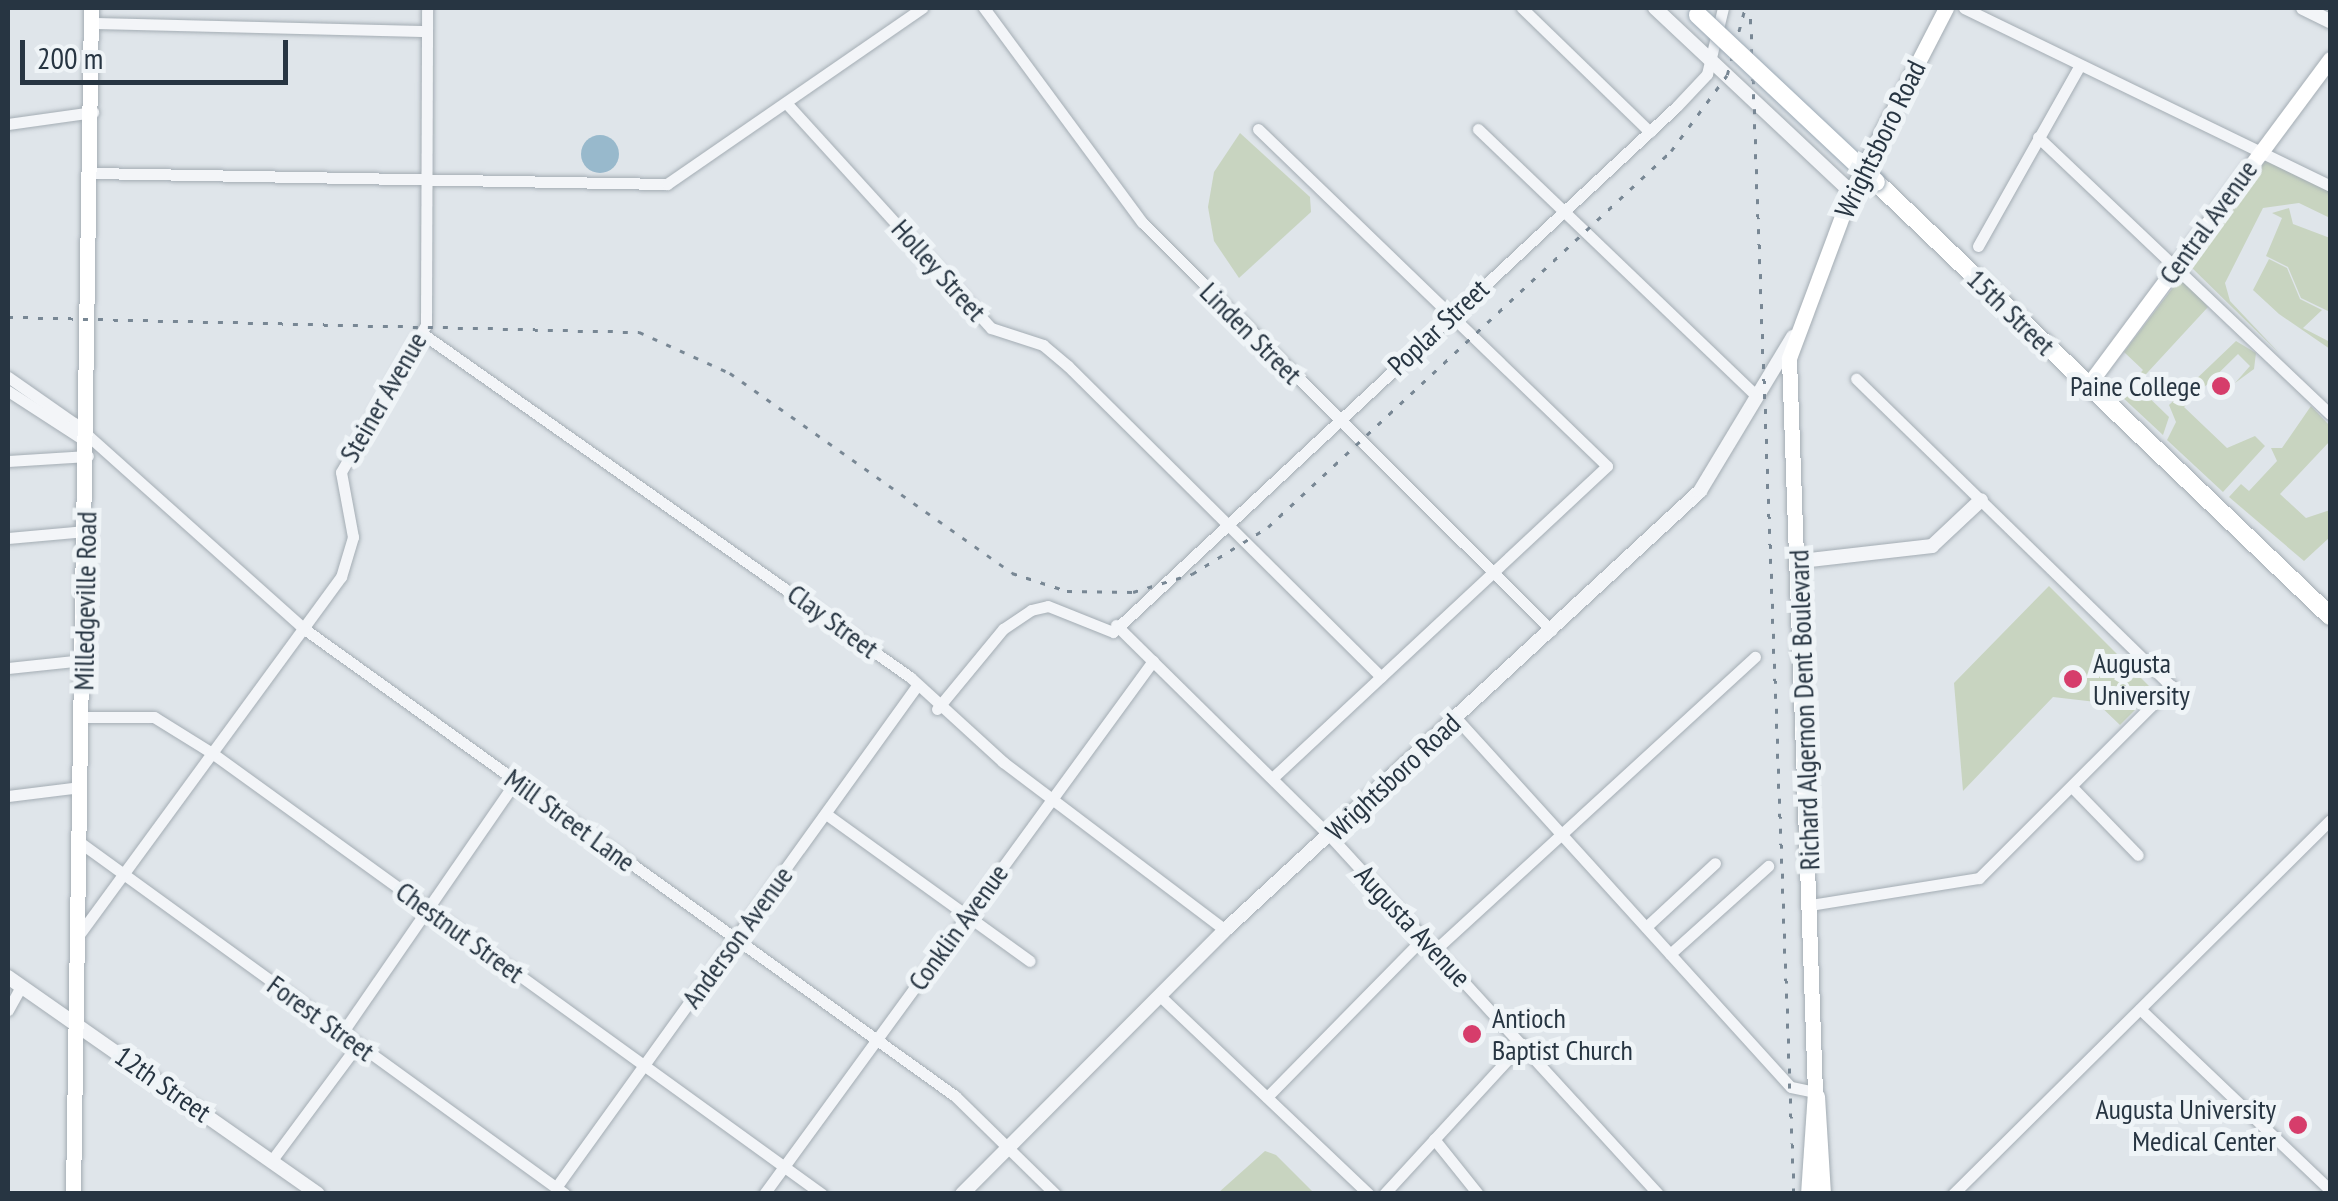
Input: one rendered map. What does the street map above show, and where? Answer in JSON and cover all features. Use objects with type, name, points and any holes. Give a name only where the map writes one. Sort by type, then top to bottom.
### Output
[{"type":"main road","name":"Wrightsboro Road","points":[[1794,332],[1852,192],[1946,8]]},
{"type":"main road","name":"15th Street","points":[[1695,11],[2330,616]]},
{"type":"main road","name":"Milledgeville Road","points":[[72,1194],[88,449],[91,15]]},
{"type":"main road","name":"Central Avenue","points":[[2088,386],[2330,60]]},
{"type":"main road","name":"Richard Algernon Dent Boulevard","points":[[1794,332],[1815,1092]]},
{"type":"main road","points":[[1808,1194],[1815,1092]]},
{"type":"main road","points":[[1815,1092],[1824,1194]]},
{"type":"street","points":[[188,22],[189,8]]},
{"type":"street","name":"Steiner Avenue","points":[[78,936],[304,628],[352,546],[345,460],[423,334],[427,8]]},
{"type":"street","points":[[92,173],[666,184],[789,106],[922,8]]},
{"type":"street","name":"Linden Street","points":[[984,8],[1142,222],[1552,630]]},
{"type":"street","points":[[1522,8],[1650,132]]},
{"type":"street","points":[[1655,8],[1852,192]]},
{"type":"street","points":[[1713,62],[1724,8]]},
{"type":"street","points":[[1964,8],[2330,186]]},
{"type":"street","points":[[2302,8],[2330,21]]},
{"type":"street","points":[[91,15],[426,31]]},
{"type":"street","name":"Poplar Street","points":[[1116,625],[1650,132],[1713,62]]},
{"type":"street","points":[[1978,246],[2079,67]]},
{"type":"street","name":"Holley Street","points":[[789,106],[991,328],[1043,345],[1068,366],[1381,677]]},
{"type":"street","points":[[8,124],[93,112]]},
{"type":"street","points":[[1258,129],[1449,319],[1607,466],[1496,576],[1272,778]]},
{"type":"street","points":[[1478,129],[1754,396]]},
{"type":"street","points":[[2038,137],[2178,263],[2330,414]]},
{"type":"street","name":"Wrightsboro Road","points":[[962,1194],[1225,930],[1700,490],[1794,332]]},
{"type":"street","name":"Clay Street","points":[[423,334],[548,415],[916,687],[937,709],[1225,930]]},
{"type":"street","name":"Mill Street Lane","points":[[8,377],[88,449],[304,628],[877,1040],[1055,1194]]},
{"type":"street","points":[[1810,906],[1970,884],[2073,788],[2170,686],[1856,379]]},
{"type":"street","name":"Mill Street Lane","points":[[8,391],[88,449]]},
{"type":"street","points":[[8,461],[88,449]]},
{"type":"street","points":[[1801,561],[1932,546],[1981,500]]},
{"type":"street","points":[[8,538],[86,530]]},
{"type":"street","points":[[937,709],[1003,629],[1032,610],[1048,606],[1107,633],[1116,625]]},
{"type":"street","name":"Augusta Avenue","points":[[1116,625],[1330,836],[1651,1191]]},
{"type":"street","points":[[1435,950],[1755,657]]},
{"type":"street","points":[[8,668],[84,660]]},
{"type":"street","name":"Conklin Avenue","points":[[764,1194],[968,916],[1050,794],[1153,662]]},
{"type":"street","name":"Anderson Avenue","points":[[561,1190],[642,1064],[736,940],[916,687]]},
{"type":"street","name":"Chestnut Street","points":[[82,717],[154,718],[212,753],[822,1194]]},
{"type":"street","points":[[1456,718],[1790,1087],[1815,1092]]},
{"type":"street","points":[[342,1033],[516,782]]},
{"type":"street","points":[[8,796],[80,787]]},
{"type":"street","points":[[2073,788],[2138,855]]},
{"type":"street","points":[[826,814],[1030,961]]},
{"type":"street","points":[[1953,1194],[2330,820]]},
{"type":"street","name":"Forest Street","points":[[78,841],[561,1190]]},
{"type":"street","points":[[1646,927],[1715,863]]},
{"type":"street","points":[[1670,954],[1768,866]]},
{"type":"street","points":[[1267,1098],[1424,938]]},
{"type":"street","name":"12th Street","points":[[8,977],[318,1194]]},
{"type":"street","points":[[8,1010],[22,987]]},
{"type":"street","points":[[1159,995],[1369,1194]]},
{"type":"street","points":[[2140,1008],[2330,1190]]},
{"type":"street","points":[[272,1160],[358,1044]]},
{"type":"street","points":[[1384,1194],[1522,1044]]},
{"type":"street","points":[[1434,1139],[1478,1194]]},
{"type":"green space","points":[[1240,133],[1310,197],[1311,212],[1239,278],[1214,241],[1208,207],[1214,172]]},
{"type":"green space","points":[[2266,160],[2330,191],[2330,218],[2299,203],[2263,208],[2225,283],[2230,301],[2279,353],[2189,265]]},
{"type":"green space","points":[[2289,208],[2293,224],[2330,238],[2330,312],[2301,298],[2288,267],[2266,256],[2282,218],[2272,213]]},
{"type":"green space","points":[[2269,259],[2287,268],[2300,299],[2322,310],[2303,328],[2330,342],[2330,349],[2279,314],[2253,290]]},
{"type":"green space","points":[[2181,277],[2208,307],[2136,385],[2169,417],[2163,435],[2120,395],[2143,370],[2124,352]]},
{"type":"green space","points":[[2236,341],[2256,353],[2254,369],[2235,383],[2250,366],[2238,354],[2184,407],[2227,448],[2255,436],[2265,446],[2223,492],[2167,440],[2176,422],[2169,405]]},
{"type":"green space","points":[[2311,406],[2330,426],[2330,441],[2280,494],[2306,518],[2330,510],[2330,537],[2304,561],[2229,497],[2241,484],[2249,491],[2277,461],[2271,448],[2282,448]]},
{"type":"green space","points":[[2049,586],[2154,691],[2120,725],[2096,702],[2053,697],[1963,791],[1954,683]]},
{"type":"green space","points":[[1265,1151],[1276,1155],[1314,1193],[1218,1193]]},
{"type":"water","points":[[600,135],[613,141],[619,154],[613,167],[600,173],[587,167],[581,154],[587,141]]},
{"type":"railway","points":[[8,317],[639,332],[730,373],[1012,573],[1067,591],[1133,592],[1192,574],[1268,527],[1671,151],[1727,75],[1745,8]]},
{"type":"railway","points":[[1751,19],[1794,1194]]},
{"type":"place","name":"Paine College","points":[[2221,386]]},
{"type":"place","name":"Augusta University","points":[[2073,679]]},
{"type":"place","name":"Antioch Baptist Church","points":[[1472,1034]]},
{"type":"place","name":"Augusta University Medical Center","points":[[2298,1125]]}]
